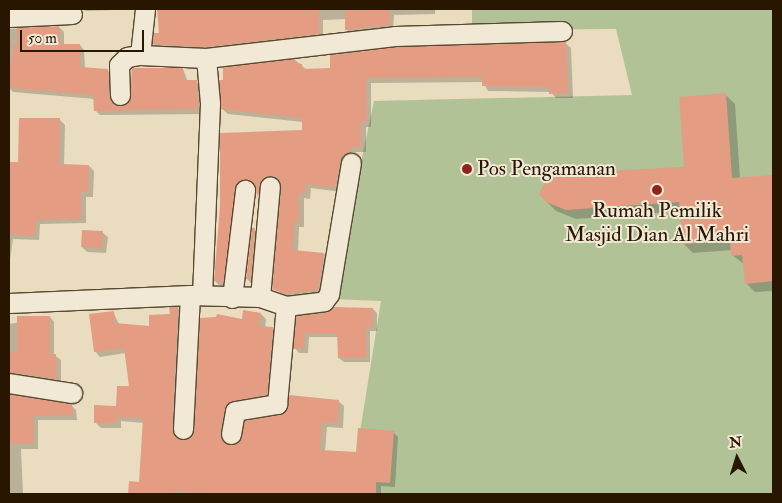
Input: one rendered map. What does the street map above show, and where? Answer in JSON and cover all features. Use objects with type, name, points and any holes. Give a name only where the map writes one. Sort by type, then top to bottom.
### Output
[{"type":"street","points":[[140,55],[145,9]]},
{"type":"street","points":[[9,17],[72,14]]},
{"type":"street","points":[[120,95],[119,65],[127,57],[140,55],[206,58],[395,36],[562,31]]},
{"type":"street","points":[[183,429],[196,295],[210,103],[206,58]]},
{"type":"street","points":[[9,303],[196,295],[260,298],[286,306],[324,301],[329,294],[351,163]]},
{"type":"street","points":[[260,298],[270,186]]},
{"type":"street","points":[[232,298],[245,190]]},
{"type":"street","points":[[231,434],[235,412],[277,404],[286,306]]},
{"type":"street","points":[[9,383],[72,393]]},
{"type":"green space","points":[[472,9],[773,9],[773,494],[350,494],[381,301],[332,299],[374,101],[632,95],[616,29],[472,30]]},
{"type":"building","points":[[157,9],[319,9],[319,34],[206,47],[152,44],[154,33],[159,33]]},
{"type":"building","points":[[390,9],[389,25],[345,30],[345,11]]},
{"type":"building","points":[[59,26],[60,44],[80,44],[80,67],[108,69],[109,96],[114,105],[121,106],[130,100],[132,68],[183,68],[184,80],[197,80],[198,109],[94,111],[93,95],[9,88],[9,61],[12,61],[13,45],[18,45],[17,28]]},
{"type":"building","points":[[566,41],[568,93],[549,94],[549,87],[482,86],[482,77],[366,78],[367,122],[361,122],[361,147],[351,147],[350,152],[342,156],[335,188],[306,184],[305,194],[299,193],[299,222],[294,222],[293,250],[324,253],[318,290],[287,294],[272,289],[281,187],[277,177],[271,175],[261,180],[258,197],[251,181],[241,180],[236,184],[223,282],[214,281],[220,206],[220,133],[302,130],[302,118],[221,109],[219,80],[223,80],[223,67],[295,59],[295,63],[302,64],[302,69],[330,68],[330,55],[396,47]]},
{"type":"building","name":"Rumah Pemilik Masjid Dian Al Mahri","points":[[726,93],[732,178],[773,175],[773,281],[745,284],[742,255],[731,256],[730,241],[683,244],[679,202],[566,210],[546,202],[539,194],[543,186],[562,173],[684,167],[679,97]]},
{"type":"building","points":[[19,118],[60,118],[59,164],[89,165],[88,192],[81,192],[81,219],[36,220],[35,236],[9,234],[9,162],[18,162]]},
{"type":"building","points":[[252,228],[255,228],[250,279],[246,279]]},
{"type":"building","points":[[82,230],[103,231],[102,248],[81,247]]},
{"type":"building","points":[[169,307],[178,307],[172,428],[176,438],[188,439],[194,430],[200,318],[216,317],[217,314],[242,319],[243,310],[261,313],[259,326],[273,327],[267,394],[227,403],[220,432],[223,442],[230,445],[239,442],[245,421],[284,413],[289,395],[339,400],[338,423],[322,422],[320,450],[356,452],[358,428],[394,431],[390,483],[376,482],[376,494],[211,494],[174,491],[174,494],[128,494],[129,481],[139,482],[143,418],[117,417],[117,423],[94,423],[94,405],[116,406],[117,386],[129,386],[124,348],[94,352],[89,314],[114,311],[115,323],[149,326],[149,315],[170,314]]},
{"type":"building","points":[[333,307],[373,308],[373,327],[366,327],[366,358],[338,358],[337,333],[305,333],[304,349],[293,349],[296,316],[326,312]]},
{"type":"building","points":[[17,316],[50,316],[50,354],[56,354],[57,379],[9,372],[9,352],[17,353]]},
{"type":"building","points":[[9,394],[72,404],[73,415],[33,416],[34,444],[9,444]]},
{"type":"place","name":"Pos Pengamanan","points":[[467,169]]},
{"type":"place","name":"Rumah Pemilik Masjid Dian Al Mahri","points":[[657,190]]}]
